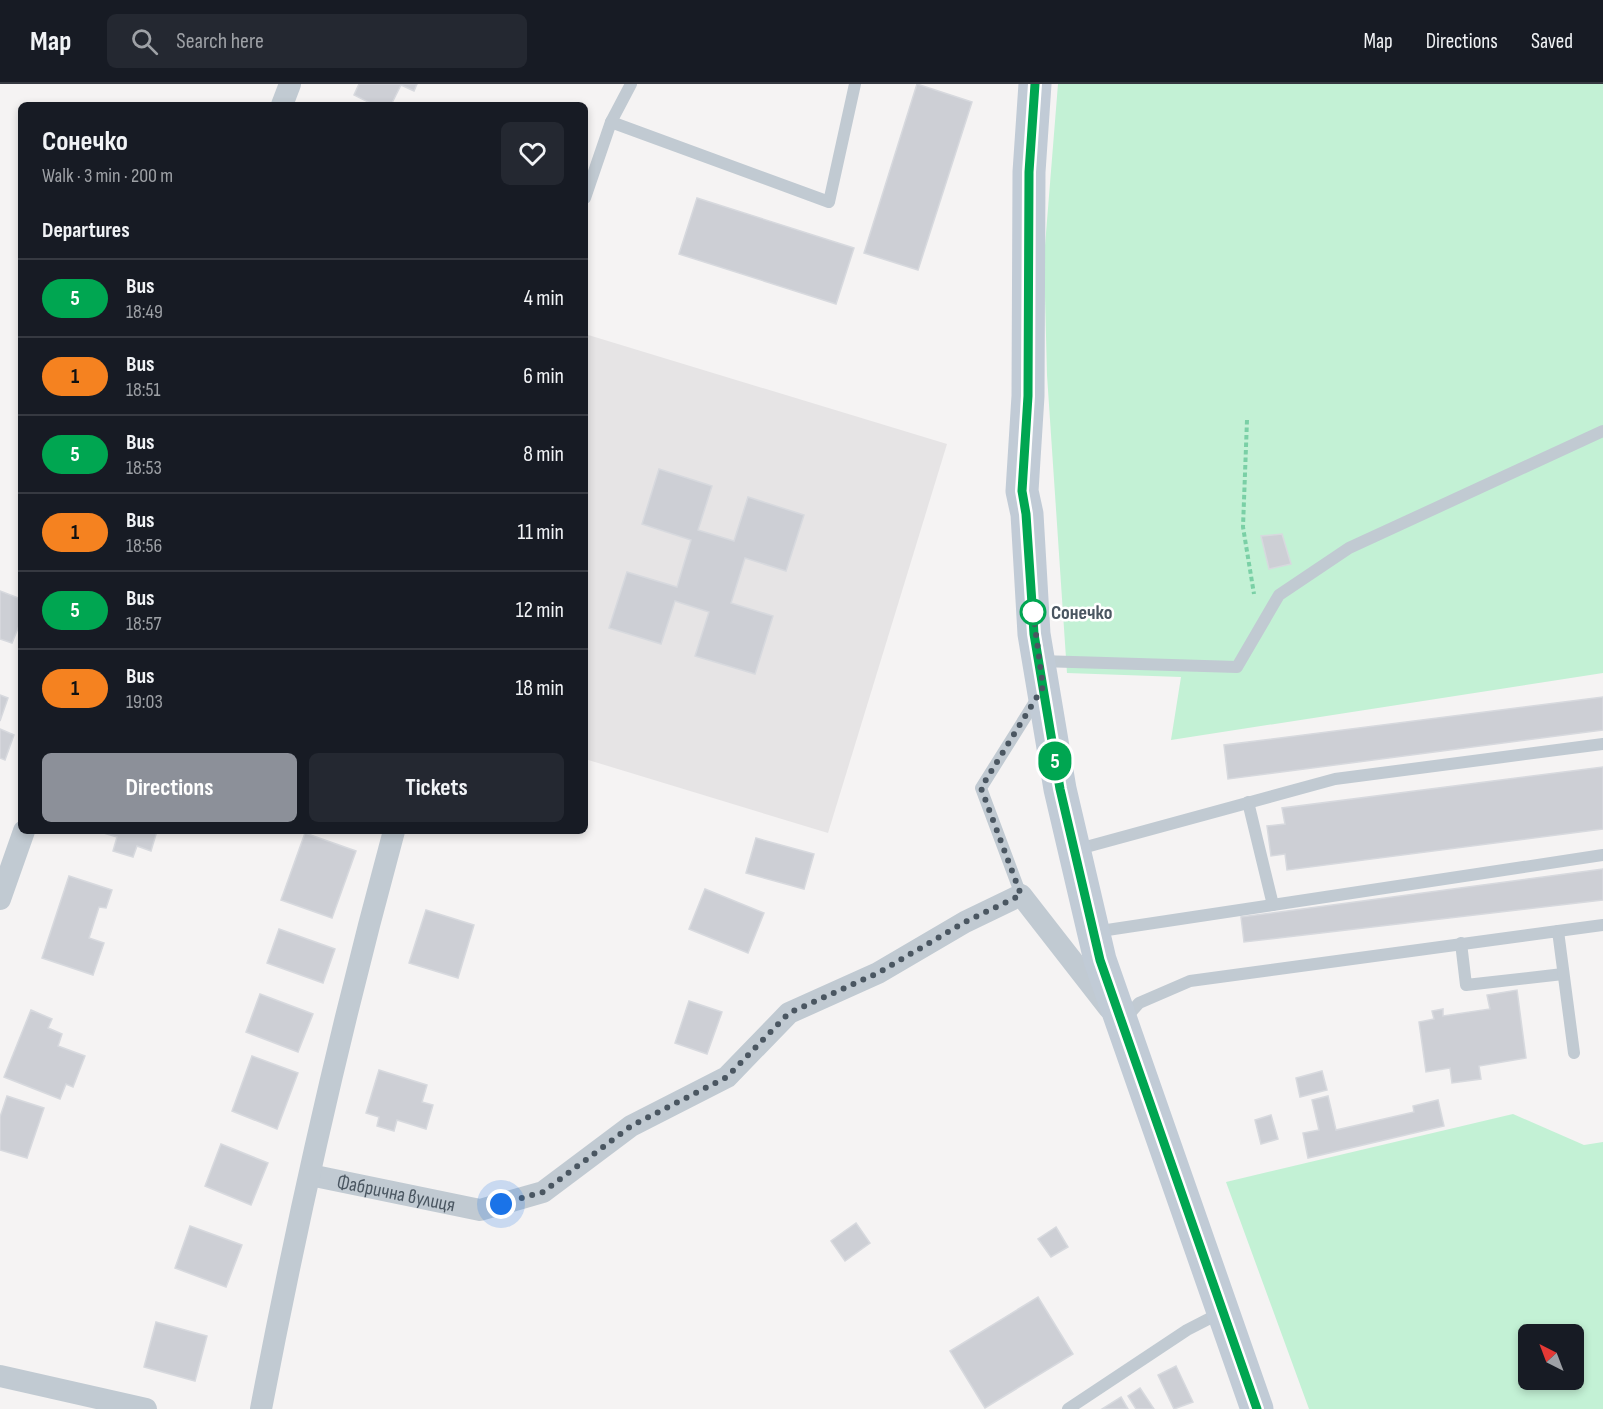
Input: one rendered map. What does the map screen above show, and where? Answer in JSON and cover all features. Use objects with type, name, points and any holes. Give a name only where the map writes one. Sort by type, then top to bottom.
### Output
[{"type":"street","points":[[283,102],[290,84]]},
{"type":"street","points":[[1035,84],[1029,172],[1028,396],[1022,491],[1026,514],[1034,634],[1060,789],[1100,960],[1257,1409]]},
{"type":"street","points":[[0,899],[23,834]]},
{"type":"street","name":"Фабрична вулиця","points":[[261,1409],[284,1288],[364,943],[393,834]]},
{"type":"street","points":[[1021,895],[1121,1023]]},
{"type":"street","name":"Фабрична вулиця","points":[[310,1175],[480,1210],[543,1192],[631,1126],[727,1077],[789,1013],[878,973],[965,922],[1021,895]]},
{"type":"street","points":[[0,1376],[146,1409]]},
{"type":"lane","points":[[588,189],[611,122],[631,84]]},
{"type":"lane","points":[[611,122],[830,202],[855,84]]},
{"type":"lane","points":[[1021,895],[981,788],[1041,674],[1237,667],[1279,595],[1349,548],[1603,431]]},
{"type":"lane","points":[[1074,851],[1335,778],[1603,744]]},
{"type":"lane","points":[[1248,802],[1273,905]]},
{"type":"lane","points":[[1093,933],[1603,855]]},
{"type":"lane","points":[[1121,1023],[1139,1003],[1190,981],[1603,926]]},
{"type":"lane","points":[[1558,931],[1574,1053]]},
{"type":"lane","points":[[1461,944],[1466,985],[1563,974]]},
{"type":"lane","points":[[1068,1409],[1187,1330],[1223,1312]]},
{"type":"path","points":[[1247,420],[1243,527],[1260,627]]},
{"type":"shaded area","points":[[588,335],[947,444],[828,833],[588,760]]},
{"type":"green space","points":[[1058,84],[1603,84],[1603,673],[1171,740],[1181,677],[1067,673],[1047,375],[1044,258]]},
{"type":"green space","points":[[1513,1114],[1584,1145],[1603,1142],[1603,1409],[1309,1409],[1226,1182]]},
{"type":"building","points":[[359,84],[417,84],[414,91],[401,85],[392,102],[368,102],[354,95]]},
{"type":"building","points":[[917,84],[972,102],[918,270],[864,253]]},
{"type":"building","points":[[697,198],[854,248],[836,304],[679,254]]},
{"type":"building","points":[[659,469],[712,486],[698,530],[734,541],[748,497],[804,515],[786,571],[745,558],[731,603],[773,616],[755,674],[695,656],[709,612],[675,601],[661,644],[609,628],[627,572],[677,587],[691,540],[642,524]]},
{"type":"building","points":[[1282,534],[1291,564],[1269,569],[1261,536]]},
{"type":"building","points":[[0,591],[18,598],[18,628],[12,643],[0,639]]},
{"type":"building","points":[[0,695],[8,698],[0,721]]},
{"type":"building","points":[[1603,697],[1603,730],[1228,779],[1224,745]]},
{"type":"building","points":[[0,729],[14,735],[5,760],[0,758]]},
{"type":"building","points":[[1603,767],[1603,829],[1287,870],[1285,854],[1271,856],[1267,826],[1285,824],[1282,808]]},
{"type":"building","points":[[107,834],[156,834],[151,851],[137,846],[133,857],[113,851],[117,837]]},
{"type":"building","points":[[305,834],[356,851],[332,918],[281,900]]},
{"type":"building","points":[[756,838],[814,854],[804,889],[746,873]]},
{"type":"building","points":[[1603,869],[1603,900],[1244,942],[1241,917]]},
{"type":"building","points":[[69,876],[112,890],[106,908],[99,907],[89,938],[104,943],[93,975],[42,958]]},
{"type":"building","points":[[705,889],[764,913],[748,953],[689,929]]},
{"type":"building","points":[[426,910],[474,925],[458,978],[409,963]]},
{"type":"building","points":[[279,929],[335,949],[323,983],[267,963]]},
{"type":"building","points":[[1517,990],[1526,1058],[1479,1066],[1481,1079],[1452,1083],[1450,1068],[1426,1072],[1419,1022],[1434,1019],[1432,1011],[1443,1009],[1443,1016],[1490,1009],[1487,995]]},
{"type":"building","points":[[260,994],[313,1014],[298,1052],[246,1032]]},
{"type":"building","points":[[689,1001],[722,1012],[707,1054],[675,1043]]},
{"type":"building","points":[[31,1010],[52,1019],[48,1028],[62,1034],[58,1046],[85,1056],[73,1087],[66,1084],[60,1099],[4,1077]]},
{"type":"building","points":[[252,1056],[298,1073],[277,1129],[232,1111]]},
{"type":"building","points":[[379,1070],[427,1085],[422,1102],[433,1105],[426,1129],[397,1120],[394,1131],[377,1126],[379,1117],[366,1113]]},
{"type":"building","points":[[1322,1071],[1327,1090],[1300,1097],[1296,1078]]},
{"type":"building","points":[[7,1096],[44,1108],[27,1158],[0,1150],[0,1117]]},
{"type":"building","points":[[1328,1096],[1336,1130],[1414,1112],[1413,1106],[1438,1100],[1444,1126],[1308,1158],[1303,1133],[1319,1130],[1312,1100]]},
{"type":"building","points":[[1271,1115],[1278,1139],[1261,1144],[1255,1120]]},
{"type":"building","points":[[221,1144],[268,1163],[251,1205],[205,1186]]},
{"type":"building","points":[[856,1223],[870,1243],[845,1261],[831,1241]]},
{"type":"building","points":[[190,1226],[242,1245],[226,1287],[175,1268]]},
{"type":"building","points":[[1056,1227],[1068,1247],[1051,1257],[1038,1239]]},
{"type":"building","points":[[1038,1297],[1073,1354],[985,1408],[950,1351]]},
{"type":"building","points":[[156,1322],[207,1336],[195,1381],[144,1367]]},
{"type":"building","points":[[1176,1366],[1193,1402],[1174,1409],[1158,1375]]},
{"type":"building","points":[[1140,1388],[1154,1409],[1136,1409],[1128,1396]]},
{"type":"building","points":[[1121,1397],[1128,1409],[1102,1409]]},
{"type":"bus line","name":"5","points":[[1035,84],[1029,172],[1028,396],[1022,491],[1026,514],[1034,634],[1060,789],[1100,960],[1257,1409]]},
{"type":"place","name":"Сонечко","points":[[1033,612]]},
{"type":"route","points":[[501,1204],[543,1192],[631,1126],[727,1077],[789,1013],[878,973],[965,922],[1021,895],[981,788],[1043,687],[1034,634],[1033,612]]}]
